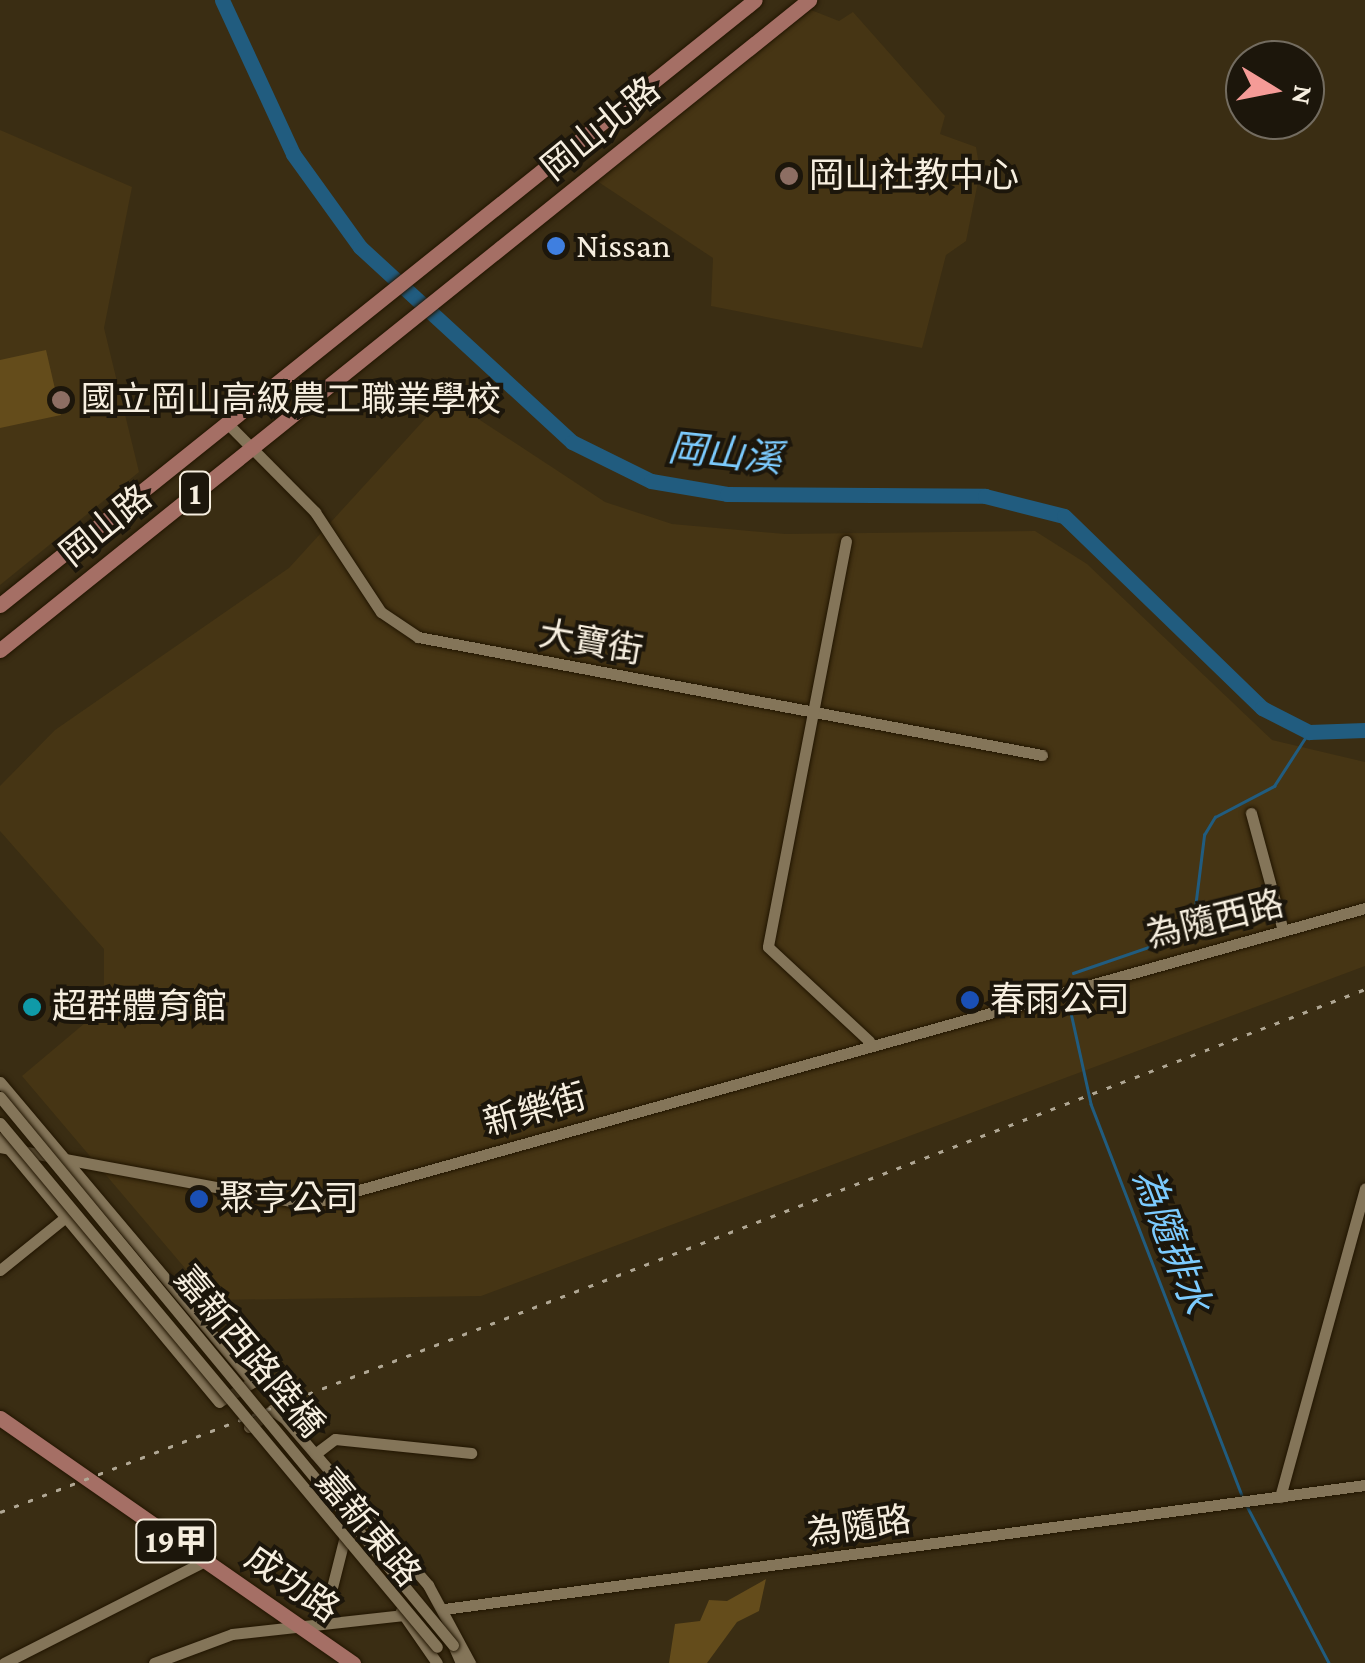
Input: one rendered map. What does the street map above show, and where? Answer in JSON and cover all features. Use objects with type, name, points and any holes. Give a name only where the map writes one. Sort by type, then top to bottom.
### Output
[{"type":"main road","name":"岡山北路","points":[[377,301],[755,0]]},
{"type":"main road","name":"岡山北路","points":[[390,336],[808,0]]},
{"type":"main road","name":"岡山路","points":[[0,604],[377,301]]},
{"type":"main road","name":"岡山路","points":[[0,650],[390,336]]},
{"type":"main road","name":"成功路","points":[[0,1418],[353,1663]]},
{"type":"street","name":"大寶街","points":[[226,422],[248,450],[315,512],[382,612],[418,637],[1042,755]]},
{"type":"street","points":[[846,542],[768,946],[868,1042]]},
{"type":"street","points":[[1251,813],[1283,932]]},
{"type":"street","name":"為隨西路","points":[[1079,983],[1365,908]]},
{"type":"street","name":"新樂街","points":[[5,1148],[309,1204],[1079,983]]},
{"type":"street","points":[[0,1082],[253,1382],[218,1402],[0,1138]]},
{"type":"street","name":"嘉新西路陸橋","points":[[0,1097],[453,1645],[461,1663]]},
{"type":"street","name":"嘉新西路陸橋","points":[[0,1124],[438,1646],[446,1663]]},
{"type":"street","points":[[1280,1497],[1365,1188]]},
{"type":"street","points":[[0,1270],[67,1216]]},
{"type":"street","name":"嘉新東路","points":[[437,1663],[404,1615],[247,1425],[272,1410],[315,1454],[444,1609],[470,1663]]},
{"type":"street","points":[[315,1454],[335,1439],[471,1453]]},
{"type":"street","name":"為隨路","points":[[444,1609],[1365,1486]]},
{"type":"street","points":[[322,1623],[344,1540],[370,1518]]},
{"type":"street","points":[[4,1663],[206,1561]]},
{"type":"street","points":[[154,1663],[232,1634],[306,1631],[322,1623],[404,1615]]},
{"type":"street","points":[[324,1663],[327,1645]]},
{"type":"shaded area","name":"岡山社教中心","points":[[811,10],[839,21],[853,12],[945,116],[940,134],[976,147],[980,172],[966,241],[946,255],[922,348],[711,306],[713,258],[594,179]]},
{"type":"shaded area","name":"國立岡山高級農工職業學校","points":[[0,130],[132,187],[104,328],[139,472],[0,585]]},
{"type":"shaded area","points":[[46,350],[61,415],[0,428],[0,360]]},
{"type":"shaded area","points":[[445,397],[605,502],[672,524],[785,534],[1035,531],[1087,564],[1272,740],[1365,762],[1365,966],[481,1296],[212,1300],[22,1076],[104,1007],[104,949],[0,831],[0,786],[55,730],[289,568]]},
{"type":"shaded area","points":[[766,1579],[759,1611],[737,1622],[707,1663],[669,1663],[675,1624],[700,1621],[709,1600],[727,1601]]},
{"type":"waterway","name":"岡山溪","points":[[222,0],[293,154],[360,247],[572,442],[651,481],[727,494],[985,496],[1064,516],[1262,708],[1309,732],[1365,730]]},
{"type":"waterway","name":"為隨排水","points":[[1073,973],[1192,932],[1204,835],[1215,817],[1274,786],[1309,732]]},
{"type":"waterway","name":"為隨排水","points":[[1068,999],[1091,1104],[1242,1495]]},
{"type":"waterway","name":"為隨排水","points":[[1247,1506],[1329,1663]]},
{"type":"railway","points":[[0,1512],[1365,989]]},
{"type":"place","name":"岡山社教中心","points":[[789,176]]},
{"type":"place","name":"Nissan","points":[[556,246]]},
{"type":"place","name":"國立岡山高級農工職業學校","points":[[61,400]]},
{"type":"place","name":"春雨公司","points":[[970,1000]]},
{"type":"place","name":"超群體育館","points":[[32,1007]]},
{"type":"place","name":"聚亨公司","points":[[199,1199]]}]
